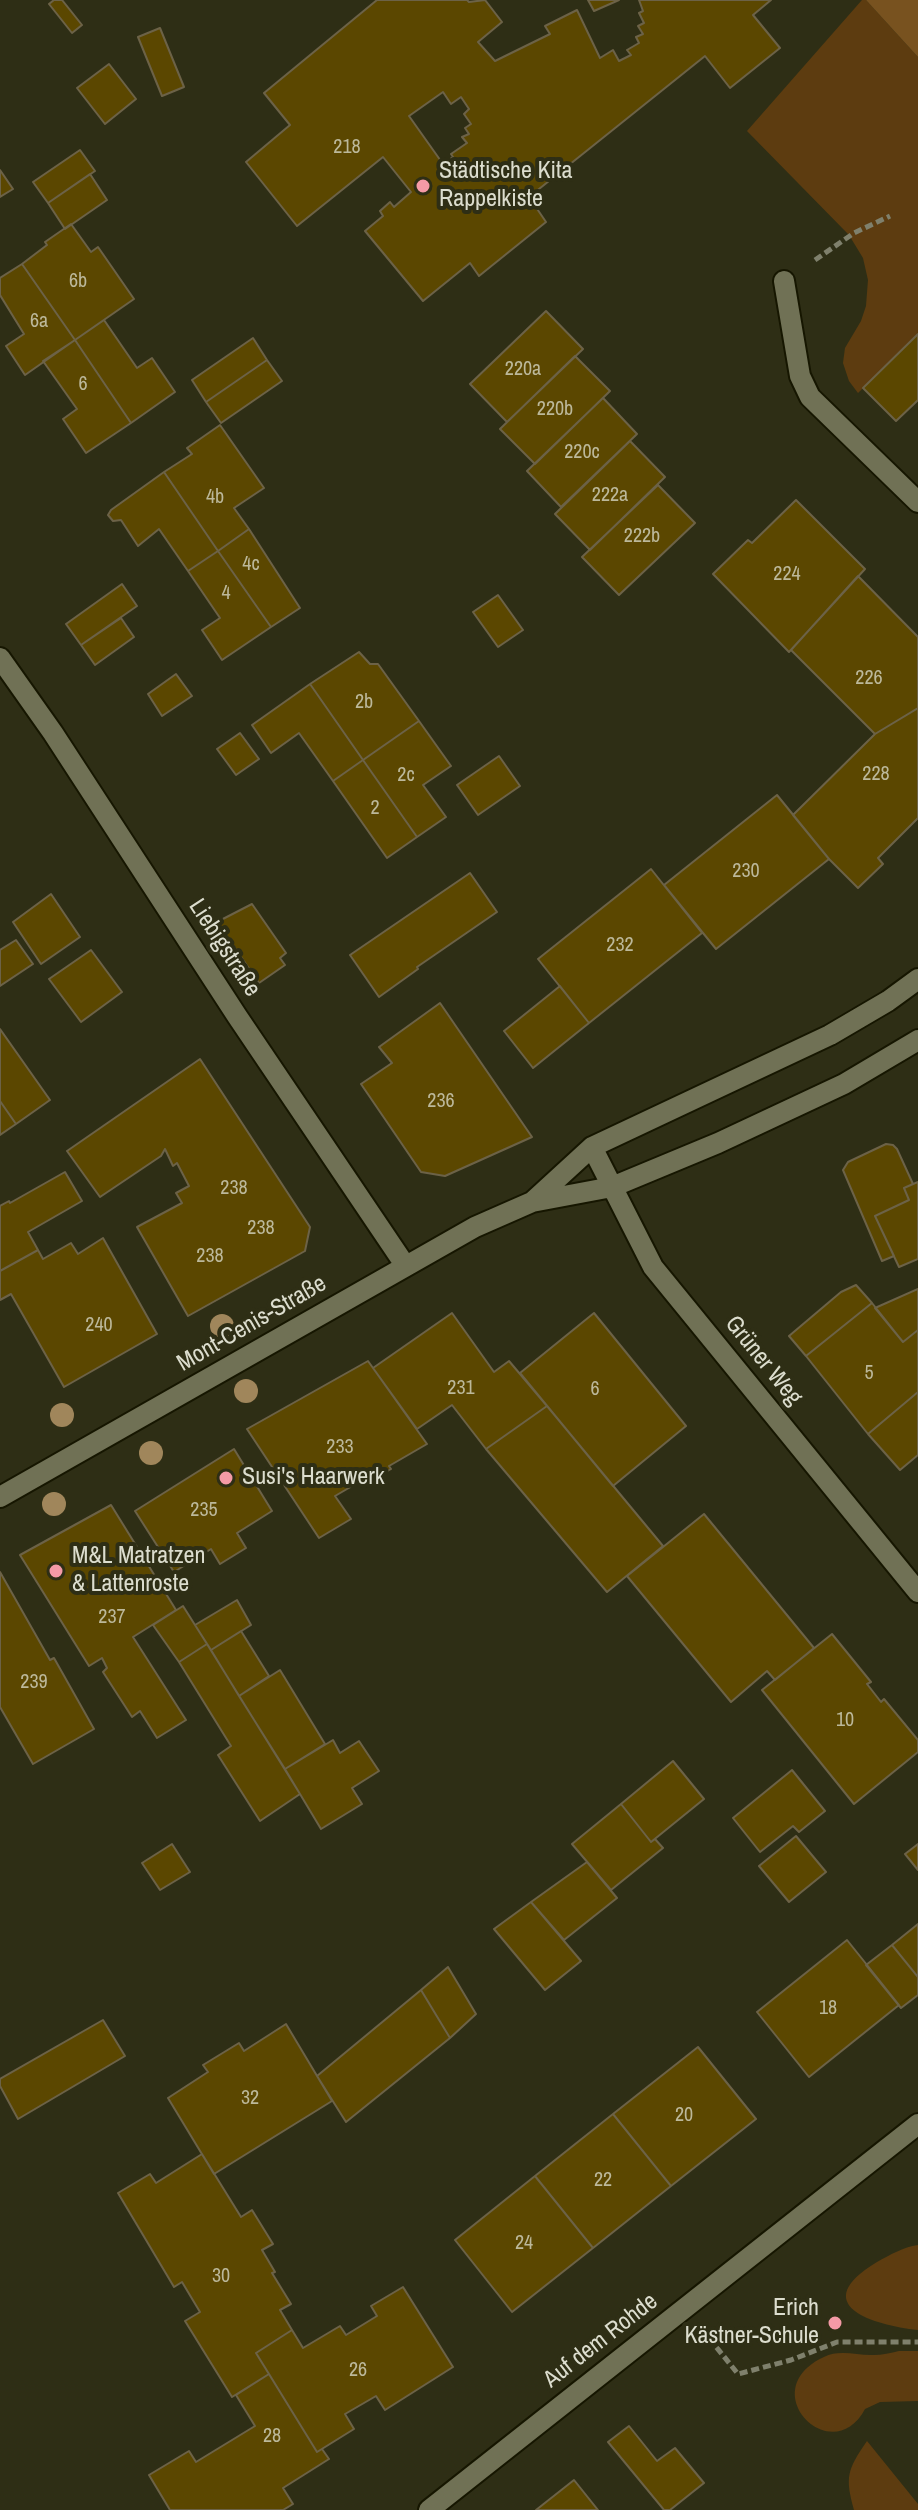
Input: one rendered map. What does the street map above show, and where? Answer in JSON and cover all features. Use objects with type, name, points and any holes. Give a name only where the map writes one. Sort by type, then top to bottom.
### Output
[{"type":"street","points":[[784,281],[800,376],[810,397],[918,502]]},
{"type":"street","name":"Liebigstraße","points":[[0,658],[53,733],[237,1016],[405,1265]]},
{"type":"street","name":"Mont-Cenis-Straße","points":[[532,1202],[592,1147],[830,1035],[888,1001],[918,979]]},
{"type":"street","name":"Mont-Cenis-Straße","points":[[0,1497],[475,1227],[532,1202],[612,1187],[718,1143],[844,1084],[918,1040]]},
{"type":"street","name":"Grüner Weg","points":[[592,1147],[653,1267],[918,1592]]},
{"type":"street","name":"Auf dem Rohde","points":[[429,2510],[918,2124]]},
{"type":"path","points":[[784,281],[854,233],[890,216]]},
{"type":"path","points":[[729,2360],[738,2374],[791,2360],[837,2342],[918,2342]]},
{"type":"shaded area","points":[[862,0],[866,0],[918,57],[918,334],[858,393],[849,381],[843,363],[845,348],[866,306],[868,280],[863,258],[849,235],[747,131]]},
{"type":"shaded area","points":[[866,0],[918,0],[918,57]]},
{"type":"shaded area","points":[[918,2245],[918,2330],[867,2318],[854,2310],[847,2301],[847,2290],[857,2277],[892,2254]]},
{"type":"shaded area","points":[[918,2351],[918,2401],[880,2402],[865,2409],[851,2426],[835,2432],[819,2428],[805,2419],[797,2404],[795,2388],[804,2371],[830,2355],[877,2355]]},
{"type":"shaded area","points":[[867,2441],[918,2504],[918,2510],[854,2510],[849,2489],[850,2474],[855,2459]]},
{"type":"building","points":[[62,0],[82,25],[72,33],[49,4]]},
{"type":"building","points":[[377,0],[485,0],[502,22],[478,42],[495,61],[550,34],[545,26],[577,10],[600,58],[613,50],[619,61],[631,55],[627,50],[639,43],[636,37],[643,34],[638,26],[644,23],[639,13],[643,11],[639,0],[771,0],[753,15],[780,48],[730,88],[705,56],[529,197],[546,222],[479,276],[470,263],[423,301],[365,231],[383,216],[380,211],[390,202],[394,207],[411,192],[383,157],[297,226],[246,162],[290,125],[264,93]],"holes":[[[443,92],[451,104],[461,97],[469,109],[464,114],[471,124],[465,128],[469,134],[462,137],[467,143],[443,164],[409,116]]]},
{"type":"building","points":[[588,0],[619,0],[594,11]]},
{"type":"building","points":[[160,28],[184,87],[162,96],[138,37]]},
{"type":"building","points":[[109,64],[136,99],[105,124],[77,88]]},
{"type":"building","points":[[80,150],[95,171],[48,203],[33,182]]},
{"type":"building","points":[[0,170],[13,189],[0,197]]},
{"type":"building","points":[[90,174],[107,200],[65,229],[48,203]]},
{"type":"building","points":[[71,224],[91,252],[98,247],[134,299],[75,340],[22,264],[47,245],[45,242]]},
{"type":"building","points":[[22,264],[75,340],[25,375],[6,346],[24,334],[0,295],[0,278]]},
{"type":"building","points":[[546,311],[583,349],[507,422],[470,384]]},
{"type":"building","points":[[104,320],[137,368],[152,358],[175,392],[131,423],[75,340]]},
{"type":"building","points":[[918,334],[918,400],[896,421],[863,388]]},
{"type":"building","points":[[253,338],[267,360],[206,402],[192,380]]},
{"type":"building","points":[[75,340],[131,423],[86,453],[63,419],[77,409],[43,361]]},
{"type":"building","points":[[575,356],[610,391],[535,464],[500,429]]},
{"type":"building","points":[[267,360],[282,381],[221,423],[206,402]]},
{"type":"building","points":[[603,398],[637,434],[561,507],[527,471]]},
{"type":"building","points":[[220,425],[264,488],[234,508],[249,529],[218,551],[164,472],[192,454],[187,448]]},
{"type":"building","points":[[630,441],[665,477],[590,550],[555,514]]},
{"type":"building","points":[[164,472],[218,551],[188,571],[159,529],[138,546],[121,520],[113,521],[108,515]]},
{"type":"building","points":[[658,485],[695,523],[619,595],[582,557]]},
{"type":"building","points":[[796,500],[865,569],[789,652],[713,574],[748,540],[752,543]]},
{"type":"building","points":[[249,529],[300,608],[271,627],[218,551]]},
{"type":"building","points":[[218,551],[271,627],[222,660],[202,630],[220,618],[188,571]]},
{"type":"building","points":[[858,576],[918,637],[918,708],[875,734],[791,650]]},
{"type":"building","points":[[122,584],[137,606],[81,645],[66,624]]},
{"type":"building","points":[[498,595],[523,630],[498,647],[473,612]]},
{"type":"building","points":[[121,618],[134,637],[95,665],[81,645]]},
{"type":"building","points":[[359,652],[370,664],[378,664],[419,721],[363,760],[310,684]]},
{"type":"building","points":[[176,674],[192,696],[162,716],[148,694]]},
{"type":"building","points":[[310,684],[363,760],[333,781],[299,733],[271,753],[252,725]]},
{"type":"building","points":[[918,708],[918,818],[878,858],[883,864],[858,888],[793,815],[875,734]]},
{"type":"building","points":[[419,721],[451,766],[423,785],[446,817],[417,837],[363,760]]},
{"type":"building","points":[[240,733],[259,759],[236,775],[217,749]]},
{"type":"building","points":[[499,756],[520,786],[478,815],[457,785]]},
{"type":"building","points":[[363,760],[417,837],[387,858],[333,781]]},
{"type":"building","points":[[777,795],[829,859],[716,949],[664,885]]},
{"type":"building","points":[[651,869],[702,933],[589,1023],[538,959]]},
{"type":"building","points":[[470,873],[497,912],[379,997],[350,955]]},
{"type":"building","points":[[51,894],[80,937],[41,964],[13,922]]},
{"type":"building","points":[[252,904],[286,953],[280,958],[285,965],[259,983],[217,922]]},
{"type":"building","points":[[16,940],[33,964],[0,986],[0,950]]},
{"type":"building","points":[[91,950],[122,992],[81,1022],[49,979]]},
{"type":"building","points":[[560,986],[589,1023],[533,1068],[504,1031]]},
{"type":"building","points":[[440,1003],[532,1137],[445,1176],[421,1172],[361,1084],[392,1063],[379,1047]]},
{"type":"building","points":[[0,1029],[50,1100],[16,1124],[0,1101]]},
{"type":"building","points":[[200,1059],[310,1227],[305,1251],[188,1316],[137,1227],[182,1203],[176,1193],[189,1186],[177,1163],[173,1166],[165,1149],[161,1156],[100,1197],[67,1151]]},
{"type":"building","points":[[0,1101],[16,1124],[0,1135]]},
{"type":"building","points":[[886,1144],[897,1149],[913,1184],[904,1188],[909,1200],[875,1216],[894,1256],[882,1261],[843,1170],[848,1162]]},
{"type":"building","points":[[65,1172],[82,1201],[28,1232],[38,1250],[0,1271],[0,1206]]},
{"type":"building","points":[[918,1182],[918,1259],[899,1267],[875,1216],[909,1200],[904,1188]]},
{"type":"building","points":[[103,1238],[157,1334],[64,1387],[11,1294],[0,1300],[0,1271],[38,1250],[43,1259],[71,1243],[78,1254]]},
{"type":"building","points":[[856,1285],[872,1303],[806,1356],[789,1336],[841,1292]]},
{"type":"building","points":[[918,1289],[918,1330],[903,1342],[875,1308]]},
{"type":"building","points":[[872,1303],[903,1342],[918,1330],[918,1392],[868,1434],[806,1356]]},
{"type":"building","points":[[452,1313],[494,1372],[509,1361],[547,1406],[486,1449],[452,1405],[417,1429],[373,1368]]},
{"type":"building","points":[[594,1313],[686,1426],[613,1486],[520,1373]]},
{"type":"building","points":[[368,1361],[427,1444],[368,1482],[366,1478],[335,1496],[351,1519],[319,1538],[247,1429]]},
{"type":"building","points":[[918,1392],[918,1455],[900,1470],[868,1434]]},
{"type":"building","points":[[547,1406],[663,1546],[607,1592],[486,1449]]},
{"type":"building","points":[[234,1449],[272,1511],[237,1533],[246,1548],[220,1564],[211,1549],[174,1572],[135,1511]]},
{"type":"building","points":[[111,1505],[176,1610],[133,1637],[186,1720],[157,1738],[140,1711],[132,1717],[103,1672],[107,1668],[102,1658],[89,1666],[20,1555]]},
{"type":"building","points":[[704,1514],[814,1648],[775,1680],[767,1671],[731,1702],[627,1576]]},
{"type":"building","points":[[0,1572],[94,1729],[33,1764],[0,1707]]},
{"type":"building","points":[[237,1600],[251,1625],[211,1650],[195,1625]]},
{"type":"building","points":[[183,1606],[207,1644],[179,1662],[153,1625]]},
{"type":"building","points":[[241,1631],[269,1676],[239,1696],[211,1650]]},
{"type":"building","points":[[832,1634],[871,1682],[867,1684],[881,1702],[884,1699],[918,1740],[918,1752],[854,1804],[762,1690]]},
{"type":"building","points":[[207,1644],[300,1794],[260,1821],[218,1755],[231,1746],[179,1662]]},
{"type":"building","points":[[280,1670],[325,1744],[285,1769],[239,1696]]},
{"type":"building","points":[[333,1740],[340,1753],[359,1741],[379,1771],[352,1788],[362,1804],[321,1829],[285,1769]]},
{"type":"building","points":[[673,1761],[704,1799],[651,1842],[621,1804]]},
{"type":"building","points":[[792,1770],[825,1811],[799,1832],[793,1826],[760,1852],[733,1818]]},
{"type":"building","points":[[621,1804],[651,1842],[655,1839],[663,1848],[611,1890],[572,1844]]},
{"type":"building","points":[[796,1836],[826,1872],[789,1902],[759,1866]]},
{"type":"building","points":[[172,1844],[190,1872],[160,1890],[142,1863]]},
{"type":"building","points":[[918,1844],[918,1870],[905,1854]]},
{"type":"building","points":[[587,1862],[617,1898],[564,1940],[531,1902]]},
{"type":"building","points":[[531,1902],[581,1961],[545,1990],[494,1929]]},
{"type":"building","points":[[918,1924],[918,1977],[892,1945]]},
{"type":"building","points":[[847,1940],[899,2005],[809,2077],[757,2012]]},
{"type":"building","points":[[892,1945],[918,1977],[918,1995],[901,2008],[866,1965]]},
{"type":"building","points":[[448,1967],[476,2014],[450,2038],[421,1990]]},
{"type":"building","points":[[421,1990],[450,2038],[346,2122],[317,2076]]},
{"type":"building","points":[[103,2020],[125,2056],[18,2119],[0,2086],[0,2079]]},
{"type":"building","points":[[286,2024],[332,2101],[214,2174],[168,2098],[208,2072],[203,2065],[239,2043],[244,2051]]},
{"type":"building","points":[[698,2047],[756,2119],[671,2186],[613,2114]]},
{"type":"building","points":[[613,2114],[671,2186],[593,2248],[535,2176]]},
{"type":"building","points":[[202,2154],[241,2217],[252,2210],[273,2244],[262,2250],[291,2304],[280,2310],[292,2330],[256,2353],[269,2374],[232,2397],[185,2321],[200,2312],[182,2282],[174,2287],[118,2193],[150,2174],[156,2183]]},
{"type":"building","points":[[535,2176],[593,2248],[512,2312],[455,2240]]},
{"type":"building","points":[[403,2287],[453,2367],[385,2410],[376,2396],[345,2414],[354,2429],[317,2452],[256,2353],[292,2330],[303,2348],[340,2326],[346,2335],[377,2316],[371,2306]]},
{"type":"building","points":[[269,2374],[317,2452],[322,2449],[329,2459],[283,2488],[293,2504],[283,2510],[170,2510],[149,2475],[189,2451],[196,2462],[255,2426],[236,2395]]},
{"type":"building","points":[[629,2426],[657,2461],[675,2448],[704,2483],[670,2510],[664,2510],[608,2442]]},
{"type":"building","points":[[574,2480],[598,2510],[536,2510]]},
{"type":"place","name":"Städtische Kita Rappelkiste","points":[[423,186]]},
{"type":"place","name":"Susi's Haarwerk","points":[[226,1478]]},
{"type":"place","name":"M&L Matratzen & Lattenroste","points":[[56,1571]]},
{"type":"place","name":"Erich Kästner-Schule","points":[[835,2323]]}]
